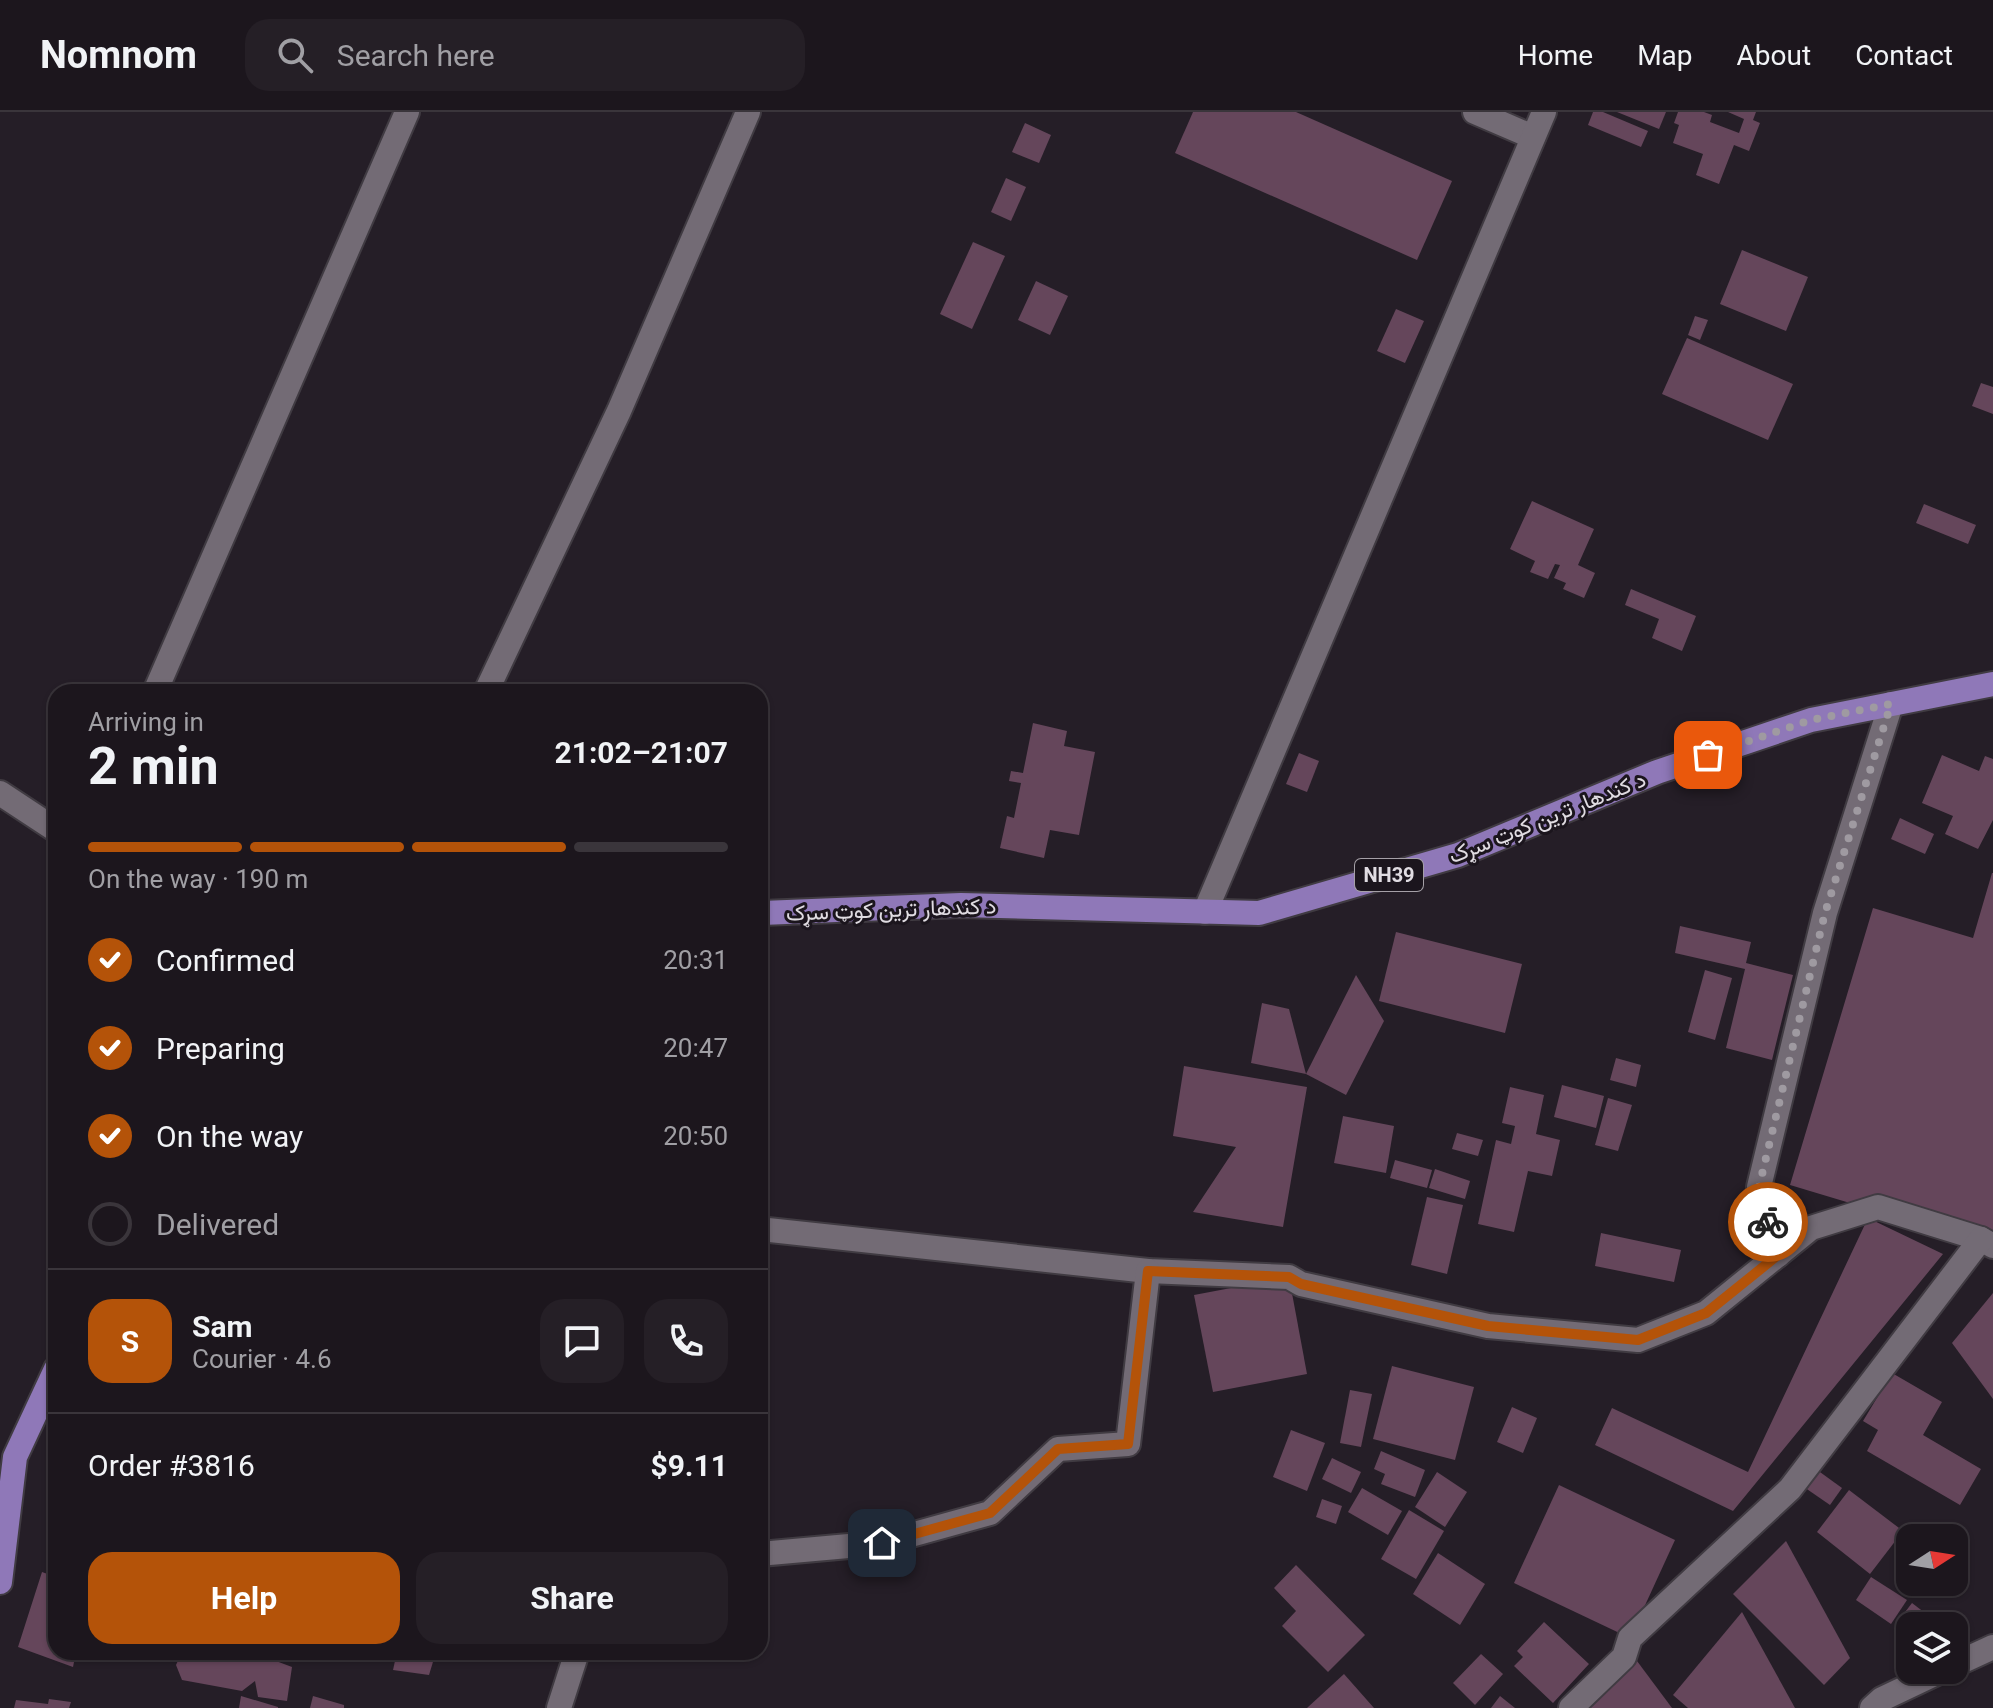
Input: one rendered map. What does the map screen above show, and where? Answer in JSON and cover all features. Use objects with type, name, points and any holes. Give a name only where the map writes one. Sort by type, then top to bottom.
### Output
[{"type":"main road","name":"د کندهار ترين کوټ سړک","points":[[768,913],[961,905],[1259,913],[1458,855],[1657,772],[1811,720],[1993,684]]},
{"type":"main road","points":[[0,1582],[8,1457],[48,1384]]},
{"type":"street","points":[[158,684],[407,112]]},
{"type":"street","points":[[490,684],[619,411],[748,112]]},
{"type":"street","points":[[1475,112],[1533,137]]},
{"type":"street","points":[[1205,912],[1544,112]]},
{"type":"street","points":[[1778,1255],[1759,1187],[1825,913],[1891,704]]},
{"type":"street","points":[[0,793],[48,825]]},
{"type":"street","points":[[768,1230],[1148,1271],[1289,1277],[1301,1284],[1488,1326],[1638,1340],[1706,1313],[1811,1228],[1878,1207],[1987,1243],[1790,1489],[1630,1638],[1624,1657],[1571,1708]]},
{"type":"street","points":[[768,1553],[882,1543],[990,1513],[1058,1449],[1128,1444],[1148,1271]]},
{"type":"street","points":[[1968,1659],[1993,1647]]},
{"type":"street","points":[[559,1708],[574,1660]]},
{"type":"street","points":[[1872,1708],[1882,1699],[1914,1684]]},
{"type":"building","points":[[1193,112],[1296,112],[1452,181],[1417,260],[1175,153]]},
{"type":"building","points":[[1593,112],[1603,112],[1648,131],[1641,147],[1588,125]]},
{"type":"building","points":[[1617,112],[1666,112],[1659,129]]},
{"type":"building","points":[[1678,112],[1704,112],[1712,115],[1710,122],[1739,133],[1744,119],[1728,112],[1756,112],[1753,120],[1760,123],[1749,151],[1734,145],[1719,184],[1696,175],[1703,154],[1673,143],[1679,125],[1674,123]]},
{"type":"building","points":[[1025,123],[1051,135],[1039,163],[1012,152]]},
{"type":"building","points":[[1006,178],[1026,187],[1011,221],[991,212]]},
{"type":"building","points":[[973,242],[1005,256],[972,329],[940,314]]},
{"type":"building","points":[[1742,250],[1808,277],[1786,331],[1720,304]]},
{"type":"building","points":[[1036,281],[1068,296],[1050,335],[1018,320]]},
{"type":"building","points":[[1396,309],[1424,321],[1405,363],[1377,351]]},
{"type":"building","points":[[1695,316],[1708,320],[1700,340],[1688,335]]},
{"type":"building","points":[[1687,338],[1793,384],[1768,440],[1662,394]]},
{"type":"building","points":[[1981,383],[1993,387],[1993,414],[1972,406]]},
{"type":"building","points":[[1532,501],[1594,529],[1578,565],[1595,573],[1584,598],[1563,589],[1566,583],[1554,578],[1560,565],[1555,564],[1548,579],[1530,572],[1535,561],[1510,549]]},
{"type":"building","points":[[1924,504],[1976,525],[1968,544],[1916,523]]},
{"type":"building","points":[[1631,589],[1696,616],[1682,651],[1652,638],[1659,619],[1625,605]]},
{"type":"building","points":[[1033,723],[1067,731],[1064,746],[1095,752],[1079,835],[1050,830],[1044,858],[1000,848],[1007,816],[1014,818],[1021,783],[1009,781],[1011,771],[1023,773]]},
{"type":"building","points":[[1299,753],[1319,761],[1307,792],[1286,784]]},
{"type":"building","points":[[1942,755],[1979,771],[1985,756],[1993,759],[1993,820],[1978,849],[1945,834],[1953,816],[1922,803]]},
{"type":"building","points":[[1900,818],[1934,834],[1925,854],[1891,839]]},
{"type":"building","points":[[1992,873],[1993,1246],[1790,1185],[1873,908],[1973,938]]},
{"type":"building","points":[[1680,926],[1751,942],[1746,963],[1793,975],[1772,1060],[1726,1048],[1745,969],[1675,953]]},
{"type":"building","points":[[1396,932],[1522,964],[1505,1033],[1379,1001]]},
{"type":"building","points":[[1705,970],[1732,978],[1715,1040],[1688,1032]]},
{"type":"building","points":[[1356,975],[1384,1021],[1346,1095],[1306,1074]]},
{"type":"building","points":[[1262,1003],[1289,1009],[1306,1074],[1251,1063]]},
{"type":"building","points":[[1616,1058],[1641,1065],[1636,1087],[1610,1080]]},
{"type":"building","points":[[1184,1066],[1307,1087],[1283,1227],[1193,1212],[1236,1147],[1173,1136]]},
{"type":"building","points":[[1562,1085],[1604,1096],[1596,1128],[1554,1117]]},
{"type":"building","points":[[1510,1087],[1544,1095],[1536,1134],[1560,1140],[1552,1176],[1528,1171],[1514,1232],[1478,1224],[1496,1140],[1511,1144],[1515,1126],[1502,1123]]},
{"type":"building","points":[[1608,1098],[1632,1105],[1618,1151],[1595,1145]]},
{"type":"building","points":[[1343,1116],[1394,1126],[1386,1173],[1334,1163]]},
{"type":"building","points":[[1457,1133],[1483,1140],[1478,1156],[1452,1149]]},
{"type":"building","points":[[1395,1160],[1432,1170],[1427,1188],[1390,1178]]},
{"type":"building","points":[[1435,1169],[1470,1181],[1465,1199],[1429,1188]]},
{"type":"building","points":[[1427,1197],[1463,1205],[1447,1274],[1411,1265]]},
{"type":"building","points":[[1868,1218],[1943,1254],[1733,1511],[1595,1445],[1612,1408],[1748,1472]]},
{"type":"building","points":[[1601,1233],[1681,1250],[1674,1282],[1595,1266]]},
{"type":"building","points":[[1289,1277],[1307,1374],[1213,1392],[1194,1295]]},
{"type":"building","points":[[1993,1293],[1993,1399],[1952,1343]]},
{"type":"building","points":[[1392,1366],[1474,1387],[1455,1460],[1373,1439]]},
{"type":"building","points":[[1892,1373],[1942,1402],[1923,1435],[1981,1469],[1960,1505],[1867,1451],[1878,1430],[1863,1421]]},
{"type":"building","points":[[1350,1390],[1372,1394],[1361,1447],[1340,1443]]},
{"type":"building","points":[[1512,1407],[1537,1418],[1523,1453],[1497,1442]]},
{"type":"building","points":[[1291,1430],[1325,1443],[1307,1491],[1273,1477]]},
{"type":"building","points":[[1381,1451],[1425,1470],[1415,1497],[1381,1484],[1385,1474],[1374,1469]]},
{"type":"building","points":[[1332,1458],[1361,1472],[1351,1493],[1322,1479]]},
{"type":"building","points":[[1813,1467],[1842,1488],[1830,1505],[1801,1485]]},
{"type":"building","points":[[1437,1472],[1467,1492],[1445,1527],[1415,1507]]},
{"type":"building","points":[[1559,1485],[1675,1540],[1630,1638],[1514,1583]]},
{"type":"building","points":[[1362,1488],[1402,1511],[1388,1535],[1348,1512]]},
{"type":"building","points":[[1849,1490],[1896,1526],[1896,1540],[1870,1574],[1817,1532]]},
{"type":"building","points":[[1322,1499],[1342,1506],[1336,1524],[1316,1517]]},
{"type":"building","points":[[1409,1510],[1444,1531],[1416,1579],[1381,1559]]},
{"type":"building","points":[[1786,1541],[1850,1658],[1824,1685],[1733,1594]]},
{"type":"building","points":[[1438,1553],[1485,1584],[1460,1625],[1413,1594]]},
{"type":"building","points":[[1296,1565],[1365,1635],[1328,1672],[1282,1626],[1296,1611],[1274,1588]]},
{"type":"building","points":[[42,1572],[48,1574],[48,1658],[18,1647]]},
{"type":"building","points":[[1871,1577],[1896,1593],[1896,1596],[1907,1600],[1896,1612],[1891,1624],[1856,1600]]},
{"type":"building","points":[[1912,1603],[1924,1612],[1905,1612]]},
{"type":"building","points":[[1742,1612],[1795,1708],[1688,1708],[1673,1695]]},
{"type":"building","points":[[1544,1622],[1589,1664],[1553,1703],[1514,1666],[1523,1657],[1517,1651]]},
{"type":"building","points":[[1481,1654],[1503,1674],[1475,1705],[1453,1683]]},
{"type":"building","points":[[54,1660],[74,1660],[73,1667]]},
{"type":"building","points":[[178,1660],[273,1660],[292,1667],[287,1701],[258,1697],[255,1681],[242,1691],[182,1680],[176,1665]]},
{"type":"building","points":[[395,1660],[434,1660],[429,1675],[393,1670]]},
{"type":"building","points":[[1637,1661],[1672,1708],[1573,1708]]},
{"type":"building","points":[[1344,1674],[1374,1708],[1307,1708]]},
{"type":"building","points":[[241,1696],[278,1707],[278,1708],[239,1708]]},
{"type":"building","points":[[313,1696],[344,1705],[344,1708],[310,1708]]},
{"type":"building","points":[[1500,1696],[1515,1708],[1491,1708]]},
{"type":"building","points":[[49,1699],[71,1702],[69,1708],[14,1708],[16,1700],[48,1704]]},
{"type":"way so far","points":[[1708,755],[1811,720],[1891,704],[1825,913],[1759,1187],[1768,1222]]},
{"type":"route","points":[[882,1543],[990,1513],[1058,1449],[1128,1444],[1148,1271],[1289,1277],[1301,1284],[1488,1326],[1638,1340],[1706,1313],[1778,1255],[1768,1222]]}]
